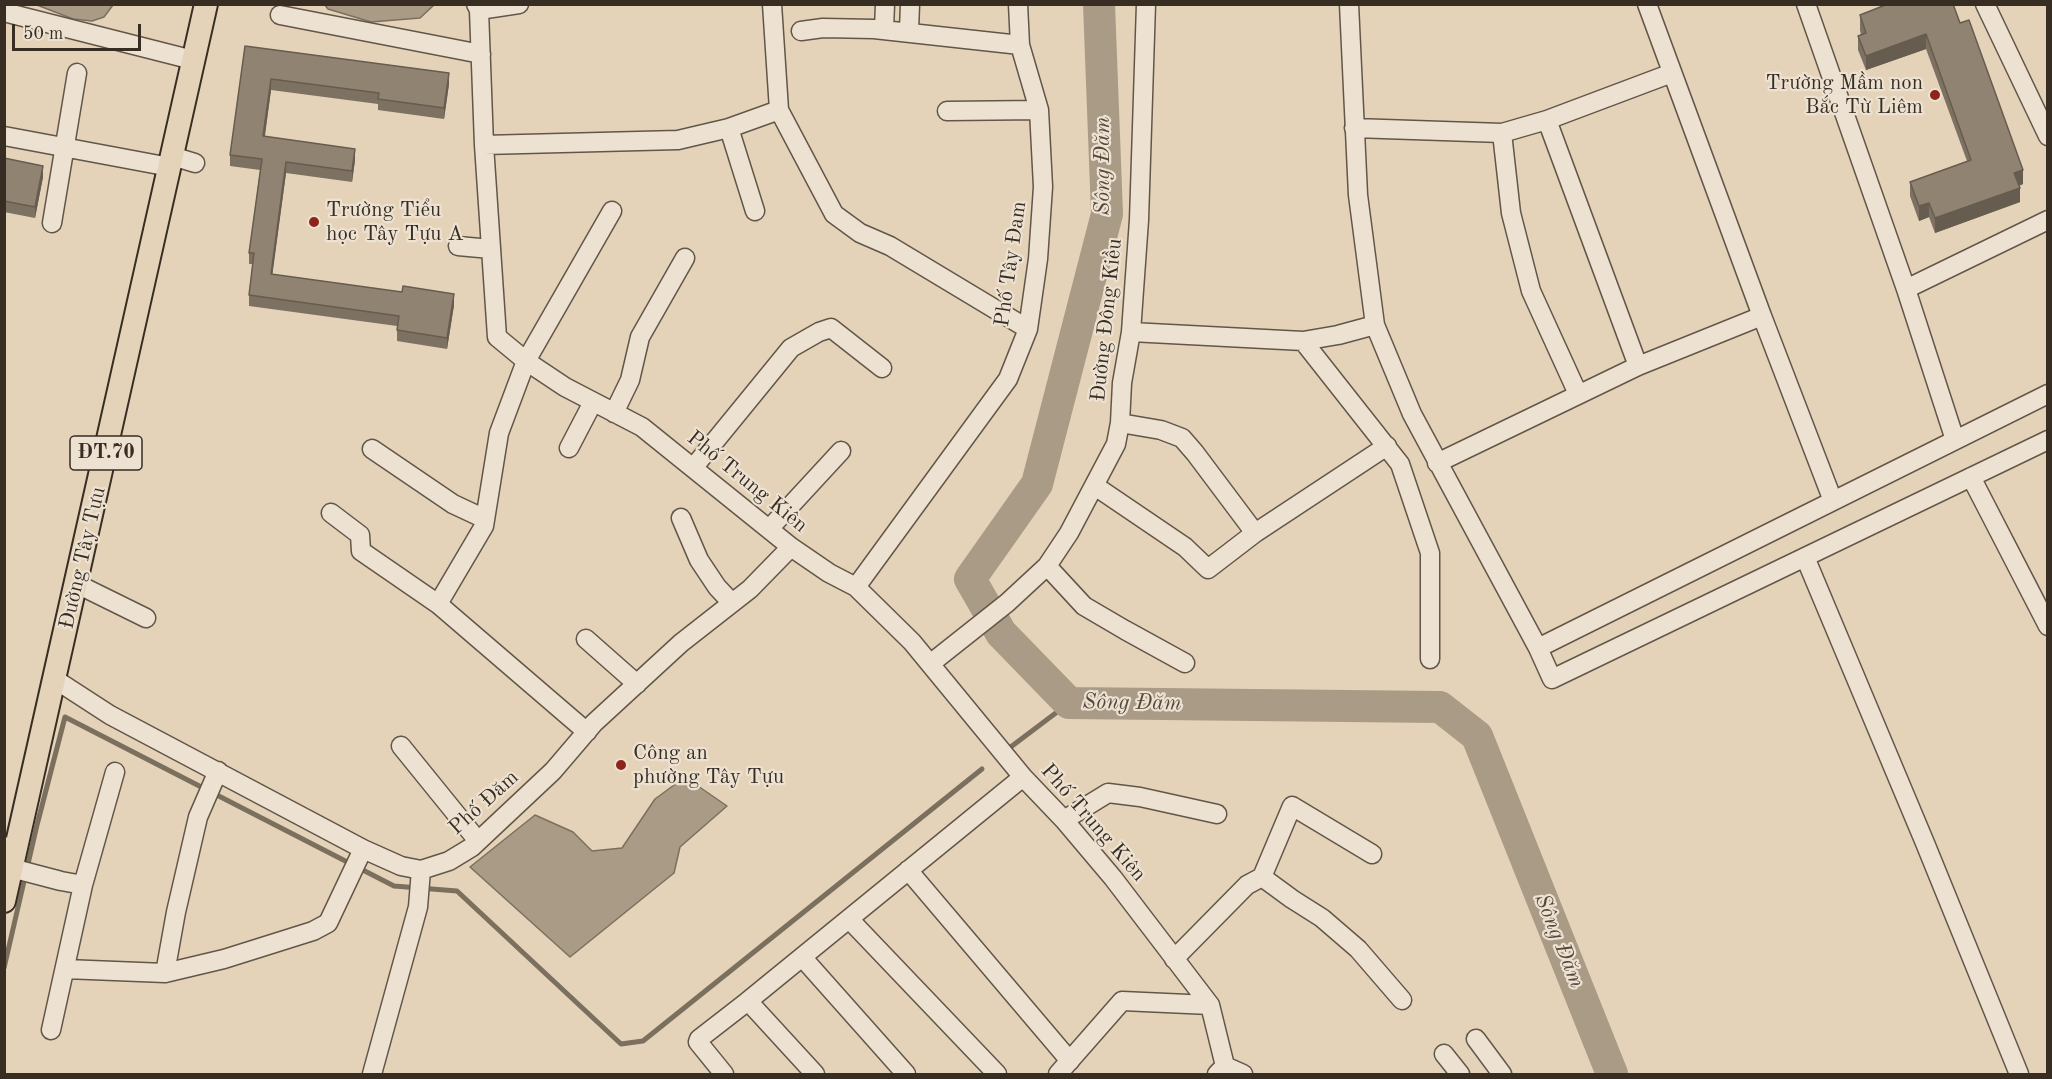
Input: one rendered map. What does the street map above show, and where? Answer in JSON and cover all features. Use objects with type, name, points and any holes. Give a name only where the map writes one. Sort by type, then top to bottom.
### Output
[{"type":"main road","name":"Đường Tây Tựu","points":[[4,901],[12,859],[56,680],[206,4]]},
{"type":"street","points":[[478,7],[519,4]]},
{"type":"street","points":[[772,4],[779,110],[834,214],[860,232],[890,246],[1028,328]]},
{"type":"street","points":[[884,29],[885,4]]},
{"type":"street","points":[[909,31],[910,4]]},
{"type":"street","name":"Phố Tây Đam","points":[[856,587],[1008,379],[1028,328],[1038,259],[1043,187],[1039,110],[1020,45],[1018,4]]},
{"type":"street","name":"Đường Đông Kiều","points":[[930,664],[1007,603],[1047,566],[1069,533],[1116,444],[1120,423],[1122,383],[1131,332],[1139,220],[1146,4]]},
{"type":"street","points":[[1349,4],[1358,195],[1375,325],[1412,414],[1538,648],[1552,679],[2048,440]]},
{"type":"street","points":[[1647,4],[1833,501]]},
{"type":"street","points":[[1806,4],[1906,289],[1955,440]]},
{"type":"street","points":[[1986,4],[2048,136]]},
{"type":"street","name":"Phố Trung Kiên","points":[[478,7],[484,145],[497,337],[526,361],[565,387],[642,427],[791,547],[829,573],[856,587],[912,642],[1021,774],[1113,878],[1210,1005],[1221,1070]]},
{"type":"street","points":[[4,12],[193,60]]},
{"type":"street","points":[[280,15],[481,54]]},
{"type":"street","points":[[801,31],[823,28],[884,29],[1020,45]]},
{"type":"street","points":[[52,223],[77,73]]},
{"type":"street","points":[[1354,128],[1502,133],[1547,120],[1672,73]]},
{"type":"street","points":[[484,145],[678,140],[729,128],[779,110]]},
{"type":"street","points":[[947,111],[1039,110]]},
{"type":"street","points":[[1547,120],[1638,366]]},
{"type":"street","points":[[729,128],[755,211]]},
{"type":"street","points":[[1502,133],[1511,213],[1531,291],[1578,394]]},
{"type":"street","points":[[4,136],[64,147],[195,163]]},
{"type":"street","points":[[438,604],[483,526],[499,433],[526,361],[612,211]]},
{"type":"street","points":[[1906,289],[2048,220]]},
{"type":"street","points":[[458,246],[491,249]]},
{"type":"street","points":[[614,413],[630,380],[640,337],[685,258]]},
{"type":"street","points":[[1437,463],[1638,366],[1762,316]]},
{"type":"street","points":[[1131,332],[1303,340],[1338,335],[1375,325]]},
{"type":"street","points":[[693,468],[791,348],[819,332],[831,328],[882,368]]},
{"type":"street","points":[[1303,340],[1400,464],[1430,554],[1430,658]]},
{"type":"street","points":[[1538,648],[2048,394]]},
{"type":"street","points":[[569,448],[593,402]]},
{"type":"street","points":[[1120,423],[1161,430],[1182,438],[1255,533]]},
{"type":"street","points":[[1095,486],[1185,548],[1208,568],[1255,533],[1386,446]]},
{"type":"street","points":[[372,448],[453,504],[485,519]]},
{"type":"street","points":[[769,529],[841,451]]},
{"type":"street","points":[[1971,477],[2048,626]]},
{"type":"street","points":[[331,513],[360,535],[361,551],[438,604],[586,732]]},
{"type":"street","points":[[681,518],[699,560],[717,588],[732,603]]},
{"type":"street","name":"Phố Đăm","points":[[421,873],[449,861],[478,841],[553,771],[586,732],[637,684],[681,643],[750,589],[791,547]]},
{"type":"street","points":[[1805,558],[2019,1074]]},
{"type":"street","points":[[1047,566],[1084,606],[1185,663]]},
{"type":"street","points":[[77,584],[146,618]]},
{"type":"street","points":[[586,639],[637,684]]},
{"type":"street","points":[[56,680],[111,715],[362,852],[421,873],[418,907],[372,1074]]},
{"type":"street","points":[[401,746],[478,841]]},
{"type":"street","points":[[51,1030],[83,885],[115,772]]},
{"type":"street","points":[[165,973],[176,912],[198,818],[217,773]]},
{"type":"street","points":[[720,1070],[698,1042],[699,1039],[909,870],[1021,774]]},
{"type":"street","points":[[1064,820],[1108,793],[1140,796],[1217,814]]},
{"type":"street","points":[[1174,958],[1247,885],[1263,877],[1292,807],[1372,854]]},
{"type":"street","points":[[65,969],[165,973],[224,959],[313,931],[328,923],[362,852]]},
{"type":"street","points":[[12,859],[44,876],[83,885]]},
{"type":"street","points":[[909,870],[1064,1068],[1122,1001],[1210,1005]]},
{"type":"street","points":[[1263,877],[1322,918],[1358,949],[1402,1000]]},
{"type":"street","points":[[849,919],[997,1074]]},
{"type":"street","points":[[802,957],[906,1074]]},
{"type":"street","points":[[748,1001],[815,1074]]},
{"type":"street","points":[[1476,1039],[1502,1074]]},
{"type":"street","points":[[1444,1054],[1460,1074]]},
{"type":"street","points":[[1221,1070],[1243,1074]]},
{"type":"shaded area","points":[[37,5],[113,5],[104,17],[92,21],[73,19]]},
{"type":"shaded area","points":[[325,5],[434,5],[420,18],[371,22],[328,9]]},
{"type":"shaded area","points":[[685,777],[727,806],[680,847],[674,873],[570,957],[470,867],[535,815],[573,832],[592,851],[622,848],[655,799]]},
{"type":"building","points":[[1888,4],[1953,4],[1960,23],[1969,20],[2023,170],[2014,173],[2020,188],[1935,218],[1929,203],[1919,206],[1910,182],[1971,160],[1926,34],[1866,56],[1858,36],[1866,33],[1860,15]]},
{"type":"building","points":[[245,46],[449,73],[444,108],[378,99],[379,93],[271,79],[263,136],[355,149],[352,171],[286,162],[271,274],[402,292],[403,286],[454,294],[447,338],[397,330],[399,316],[249,295],[254,253],[249,253],[262,159],[230,155]]},
{"type":"building","points":[[4,158],[43,166],[35,207],[4,201]]},
{"type":"waterway","name":"Sông Đăm","points":[[1099,4],[1107,214],[1037,484],[970,579],[1001,633],[1069,703],[1440,707],[1477,736],[1612,1074]]},
{"type":"waterway","points":[[1012,746],[1069,703]]},
{"type":"waterway","points":[[4,968],[65,717],[394,886],[457,891],[621,1044],[643,1041],[982,769]]},
{"type":"place","name":"Trường Mầm non Bắc Từ Liêm","points":[[1935,95]]},
{"type":"place","name":"Trường Tiểu học Tây Tựu A","points":[[314,222]]},
{"type":"place","name":"Công an phường Tây Tựu","points":[[621,765]]}]
